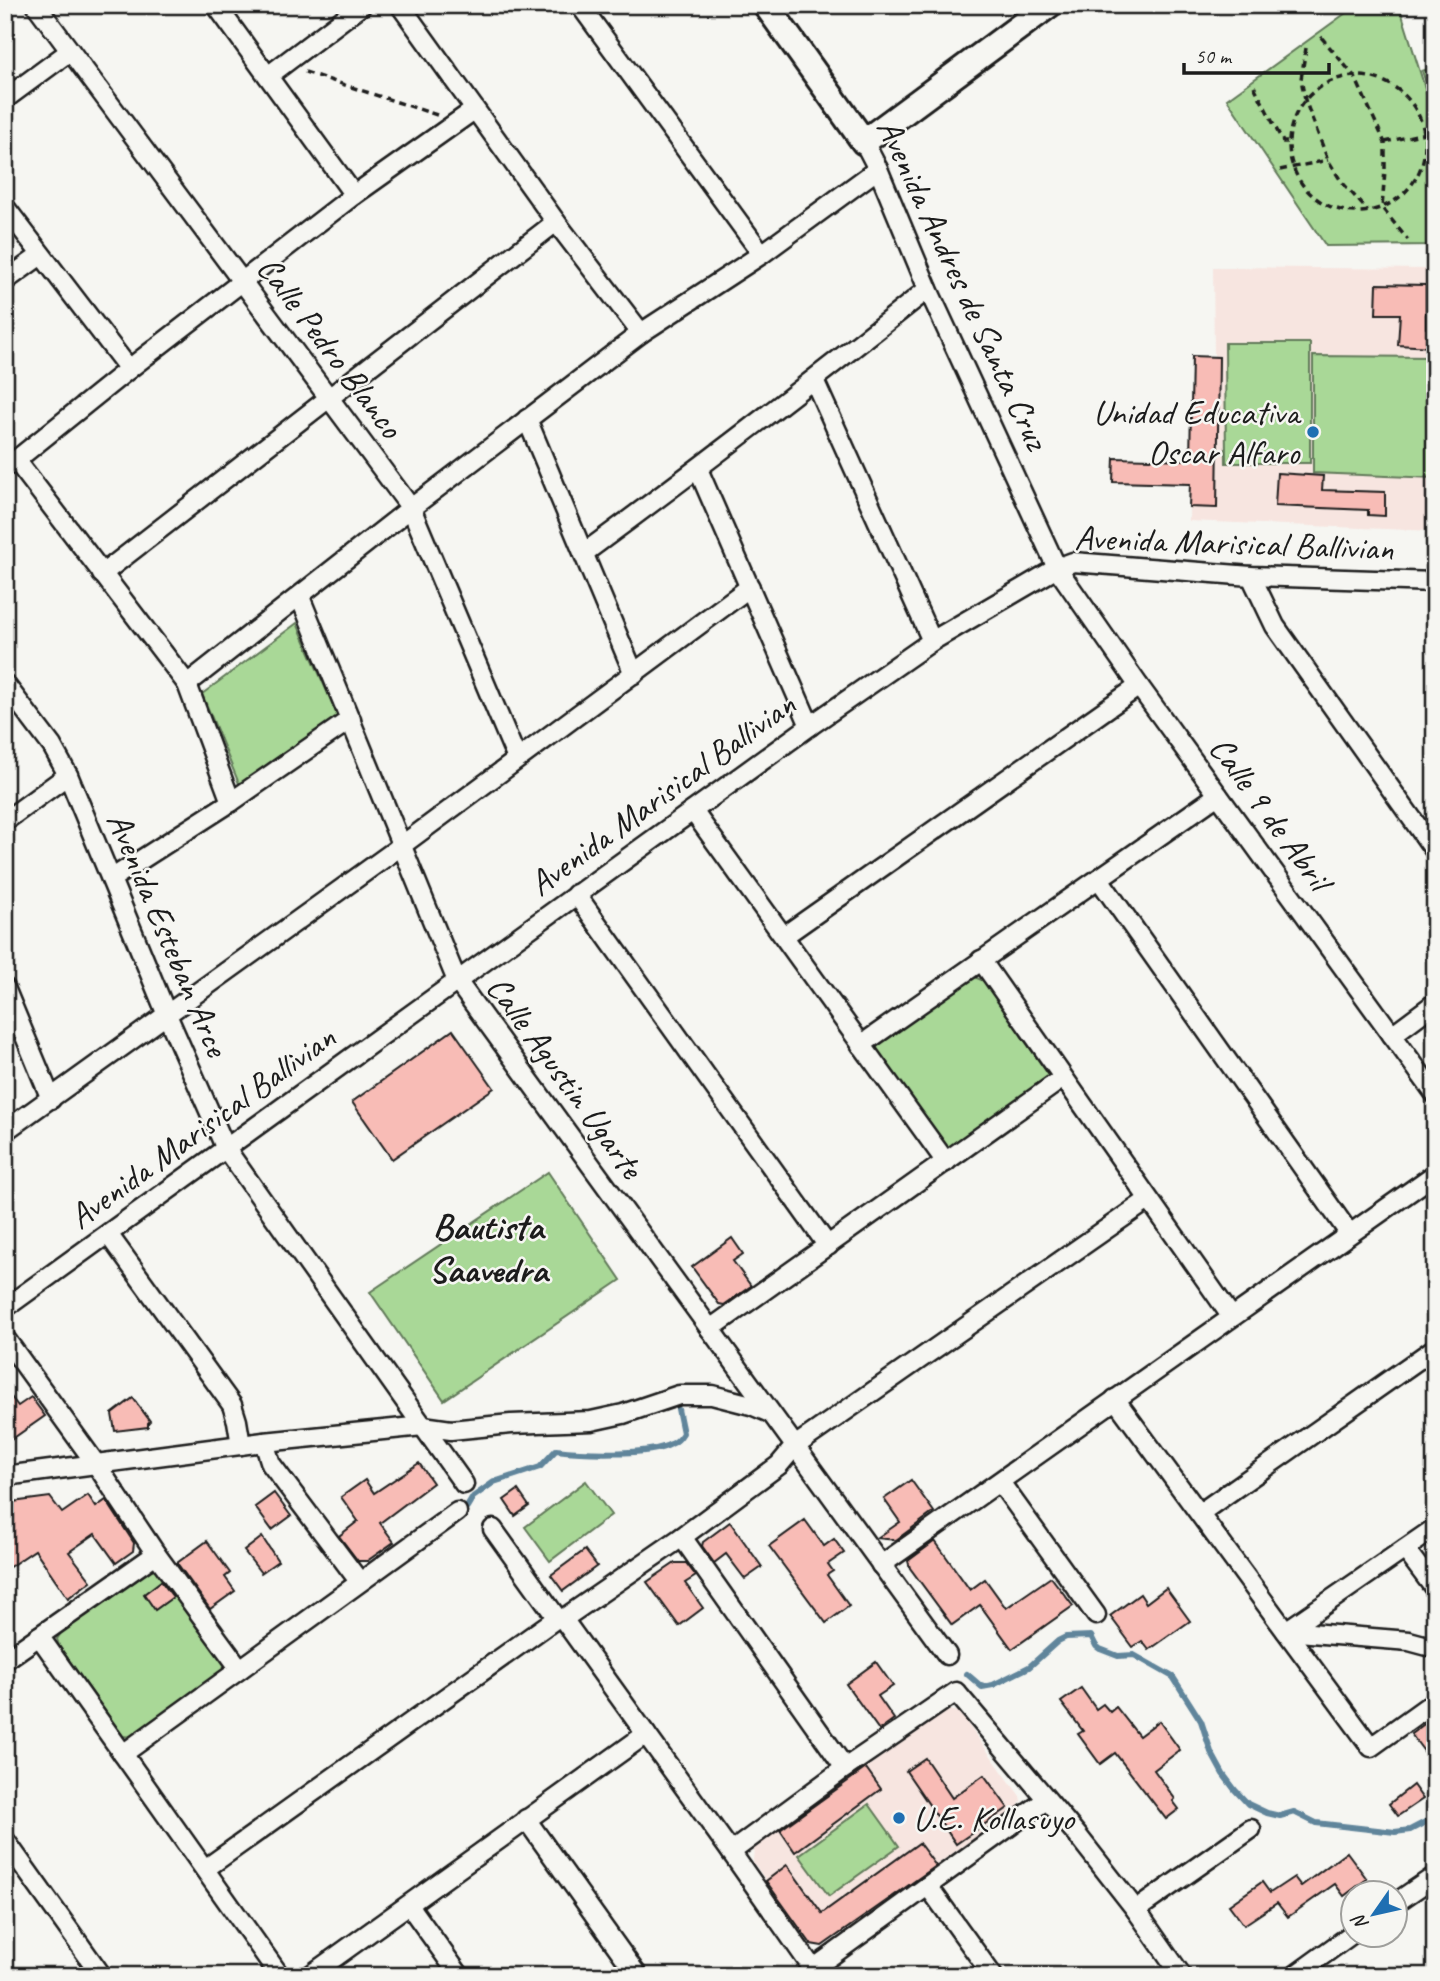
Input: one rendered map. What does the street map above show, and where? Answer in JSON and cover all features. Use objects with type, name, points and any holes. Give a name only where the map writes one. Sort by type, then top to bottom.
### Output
[{"type":"street","name":"Calle Pedro Blanco","points":[[36,5],[411,508],[517,759]]},
{"type":"street","points":[[216,5],[354,195]]},
{"type":"street","points":[[268,76],[362,5]]},
{"type":"street","points":[[400,5],[556,222],[641,334]]},
{"type":"street","points":[[580,5],[762,254]]},
{"type":"street","name":"Avenida Andres de Santa Cruz","points":[[766,5],[864,142],[878,169],[928,289],[1056,568]]},
{"type":"street","points":[[864,142],[1049,5]]},
{"type":"street","points":[[5,99],[70,51]]},
{"type":"street","points":[[231,802],[187,684],[11,463],[354,195],[474,110]]},
{"type":"street","points":[[187,684],[411,508],[641,334],[762,254],[878,169]]},
{"type":"street","points":[[5,207],[129,369]]},
{"type":"street","points":[[102,574],[556,222]]},
{"type":"street","points":[[5,281],[41,255]]},
{"type":"street","points":[[584,553],[814,380],[928,289]]},
{"type":"street","points":[[814,380],[932,641]]},
{"type":"street","points":[[527,419],[634,674]]},
{"type":"street","points":[[698,469],[810,726]]},
{"type":"street","name":"Avenida Marisical Ballivian","points":[[5,1308],[810,726],[932,641],[1056,568],[1073,562],[1251,576],[1435,582]]},
{"type":"street","name":"Calle 9 de Abril","points":[[1056,568],[1139,687],[1435,1094]]},
{"type":"street","points":[[1251,576],[1275,626],[1435,851]]},
{"type":"street","points":[[5,1131],[401,846],[750,587]]},
{"type":"street","name":"Calle Agustin Ugarte","points":[[300,597],[457,981],[947,1655]]},
{"type":"street","name":"Avenida Esteban Arce","points":[[5,684],[52,746],[68,775],[167,1015],[226,1149],[464,1484]]},
{"type":"street","points":[[784,936],[1139,687]]},
{"type":"street","points":[[111,879],[231,802],[351,719]]},
{"type":"street","points":[[5,821],[68,775]]},
{"type":"street","points":[[861,1045],[1218,795]]},
{"type":"street","points":[[693,811],[946,1162]]},
{"type":"street","points":[[1099,879],[1349,1233]]},
{"type":"street","points":[[576,894],[828,1246]]},
{"type":"street","points":[[981,960],[1231,1316]]},
{"type":"street","points":[[5,988],[51,1099]]},
{"type":"street","points":[[1392,1035],[1435,1003]]},
{"type":"street","points":[[710,1329],[1063,1078]]},
{"type":"street","points":[[881,1565],[1435,1174]]},
{"type":"street","points":[[205,1869],[560,1618],[682,1537],[779,1465],[795,1446],[1148,1200]]},
{"type":"street","points":[[108,1234],[232,1405],[241,1445]]},
{"type":"street","points":[[5,1338],[240,1669]]},
{"type":"street","points":[[1200,1513],[1435,1348]]},
{"type":"street","points":[[5,1476],[264,1442],[423,1426],[451,1430],[511,1424],[591,1421],[623,1414],[679,1395],[712,1395],[770,1413]]},
{"type":"street","points":[[1115,1399],[1286,1631],[1364,1751],[1435,1701]]},
{"type":"street","points":[[264,1442],[271,1464],[359,1581]]},
{"type":"street","points":[[1000,1482],[1096,1615]]},
{"type":"street","points":[[124,1754],[457,1512]]},
{"type":"street","points":[[1286,1631],[1435,1528]]},
{"type":"street","points":[[494,1529],[732,1852],[815,1972],[928,1885],[1046,1801]]},
{"type":"street","points":[[682,1537],[845,1768]]},
{"type":"street","points":[[1405,1549],[1435,1589]]},
{"type":"street","points":[[5,1660],[156,1553]]},
{"type":"street","points":[[1286,1631],[1409,1641],[1435,1648]]},
{"type":"street","points":[[39,1636],[280,1976]]},
{"type":"street","points":[[732,1852],[845,1768],[956,1692],[1078,1836],[1136,1910],[1181,1976]]},
{"type":"street","points":[[309,1976],[646,1734]]},
{"type":"street","points":[[526,1819],[638,1976]]},
{"type":"street","points":[[1136,1910],[1251,1829]]},
{"type":"street","points":[[5,1840],[102,1976]]},
{"type":"street","points":[[1408,1895],[1435,1876]]},
{"type":"street","points":[[928,1885],[993,1976]]},
{"type":"street","points":[[409,1905],[460,1976]]},
{"type":"street","points":[[1294,1976],[1338,1945]]},
{"type":"path","points":[[1321,37],[1355,77],[1385,142],[1382,208],[1408,240]]},
{"type":"path","points":[[1306,48],[1301,79],[1305,100],[1328,160],[1341,181],[1368,211]]},
{"type":"path","points":[[283,65],[458,121]]},
{"type":"path","points":[[1355,77],[1366,77],[1388,84],[1406,97],[1419,116],[1425,138],[1424,160],[1415,180],[1401,197],[1382,208],[1360,212],[1338,210],[1318,200],[1294,169],[1289,142],[1294,120],[1305,100],[1322,85],[1355,77]]},
{"type":"path","points":[[1254,86],[1283,142],[1289,142]]},
{"type":"path","points":[[1385,142],[1434,131]]},
{"type":"path","points":[[1280,170],[1328,160]]},
{"type":"shaded area","name":"Unidad Educativa Oscar Alfaro","points":[[1213,267],[1435,269],[1435,531],[1189,521],[1192,356],[1214,356]]},
{"type":"shaded area","name":"U.E. Kollasuyo","points":[[948,1710],[959,1712],[1020,1796],[1018,1807],[822,1946],[811,1944],[753,1862],[754,1847]]},
{"type":"green space","points":[[1357,5],[1399,5],[1435,120],[1435,245],[1326,246],[1227,99]]},
{"type":"green space","points":[[1435,67],[1435,109],[1422,71]]},
{"type":"green space","points":[[1225,343],[1310,343],[1310,463],[1226,463]]},
{"type":"green space","points":[[1313,356],[1435,357],[1435,478],[1313,473]]},
{"type":"green space","points":[[297,623],[339,719],[240,786],[202,694]]},
{"type":"green space","points":[[972,976],[984,981],[1050,1077],[954,1148],[945,1147],[875,1052],[877,1044]]},
{"type":"green space","points":[[548,1172],[621,1280],[444,1400],[370,1292]]},
{"type":"green space","points":[[586,1481],[611,1515],[550,1561],[525,1527]]},
{"type":"green space","points":[[157,1569],[227,1665],[223,1672],[132,1737],[123,1736],[59,1646],[57,1639],[61,1633],[151,1570]]},
{"type":"green space","points":[[869,1804],[899,1846],[829,1896],[799,1855]]},
{"type":"building","points":[[1377,284],[1426,285],[1426,328],[1432,329],[1431,347],[1398,345],[1400,314],[1376,314]]},
{"type":"building","points":[[1192,356],[1219,357],[1217,508],[1189,507],[1190,484],[1113,482],[1114,458],[1190,460]]},
{"type":"building","points":[[1277,473],[1323,476],[1322,490],[1385,492],[1385,516],[1368,515],[1368,510],[1275,506]]},
{"type":"building","points":[[453,1030],[494,1088],[392,1159],[352,1102]]},
{"type":"building","points":[[732,1238],[743,1254],[733,1261],[751,1286],[724,1305],[719,1304],[692,1267]]},
{"type":"building","points":[[5,1389],[18,1406],[31,1397],[45,1416],[5,1444]]},
{"type":"building","points":[[133,1398],[150,1421],[148,1427],[115,1431],[112,1414]]},
{"type":"building","points":[[419,1463],[433,1483],[380,1523],[394,1542],[367,1561],[358,1561],[339,1536],[358,1521],[341,1497],[365,1480],[374,1493]]},
{"type":"building","points":[[911,1480],[934,1512],[896,1540],[877,1538],[900,1522],[884,1499]]},
{"type":"building","points":[[518,1490],[529,1506],[515,1516],[504,1500]]},
{"type":"building","points":[[274,1493],[291,1516],[272,1530],[255,1507]]},
{"type":"building","points":[[88,1495],[96,1507],[106,1500],[134,1543],[133,1551],[116,1563],[95,1534],[69,1552],[91,1581],[68,1598],[35,1550],[5,1570],[5,1503],[50,1497],[62,1513]]},
{"type":"building","points":[[805,1520],[824,1546],[834,1539],[844,1553],[828,1564],[833,1571],[827,1575],[849,1606],[826,1623],[769,1546]]},
{"type":"building","points":[[730,1522],[762,1567],[745,1579],[726,1554],[714,1563],[702,1546],[703,1542]]},
{"type":"building","points":[[262,1537],[278,1561],[261,1573],[244,1551]]},
{"type":"building","points":[[207,1541],[230,1573],[225,1577],[235,1591],[210,1609],[177,1563]]},
{"type":"building","points":[[935,1541],[970,1590],[985,1579],[1006,1608],[1051,1577],[1073,1606],[1012,1649],[980,1605],[952,1625],[910,1568],[908,1561]]},
{"type":"building","points":[[585,1550],[597,1566],[563,1591],[551,1575]]},
{"type":"building","points":[[675,1563],[686,1563],[696,1576],[685,1583],[703,1608],[679,1626],[647,1582]]},
{"type":"building","points":[[161,1581],[173,1597],[155,1610],[144,1594]]},
{"type":"building","points":[[1166,1588],[1190,1621],[1149,1650],[1142,1641],[1133,1647],[1110,1616],[1140,1594],[1146,1603]]},
{"type":"building","points":[[876,1662],[893,1686],[878,1696],[894,1719],[879,1730],[846,1684]]},
{"type":"building","points":[[1081,1688],[1096,1709],[1103,1704],[1110,1712],[1116,1707],[1139,1736],[1159,1721],[1180,1750],[1154,1770],[1179,1809],[1166,1819],[1115,1753],[1100,1764],[1078,1734],[1083,1731],[1061,1702]]},
{"type":"building","points":[[1435,1716],[1435,1766],[1411,1734]]},
{"type":"building","points":[[925,1758],[952,1798],[984,1775],[1008,1808],[956,1844],[906,1771]]},
{"type":"building","points":[[866,1768],[881,1789],[795,1852],[780,1830]]},
{"type":"building","points":[[1413,1785],[1423,1799],[1398,1816],[1389,1804]]},
{"type":"building","points":[[919,1843],[936,1866],[822,1946],[811,1944],[766,1881],[787,1865],[822,1913]]},
{"type":"building","points":[[1347,1852],[1367,1879],[1338,1880],[1338,1888],[1335,1884],[1288,1917],[1277,1903],[1244,1925],[1229,1905],[1262,1882],[1270,1893],[1294,1877],[1301,1886]]},
{"type":"waterway","points":[[467,1507],[473,1497],[494,1482],[540,1467],[556,1450],[632,1452],[661,1448],[673,1443],[683,1433],[678,1409]]},
{"type":"waterway","points":[[967,1674],[982,1687],[993,1685],[1029,1667],[1058,1641],[1066,1637],[1091,1636],[1100,1649],[1118,1656],[1134,1655],[1173,1677],[1201,1721],[1211,1752],[1223,1774],[1248,1804],[1280,1816],[1294,1812],[1316,1823],[1395,1832],[1410,1830],[1435,1817]]},
{"type":"place","name":"Unidad Educativa Oscar Alfaro","points":[[1313,432]]},
{"type":"place","name":"U.E. Kollasuyo","points":[[899,1818]]},
{"type":"district","name":"Bautista Saavedra","points":[[488,1248]]}]
